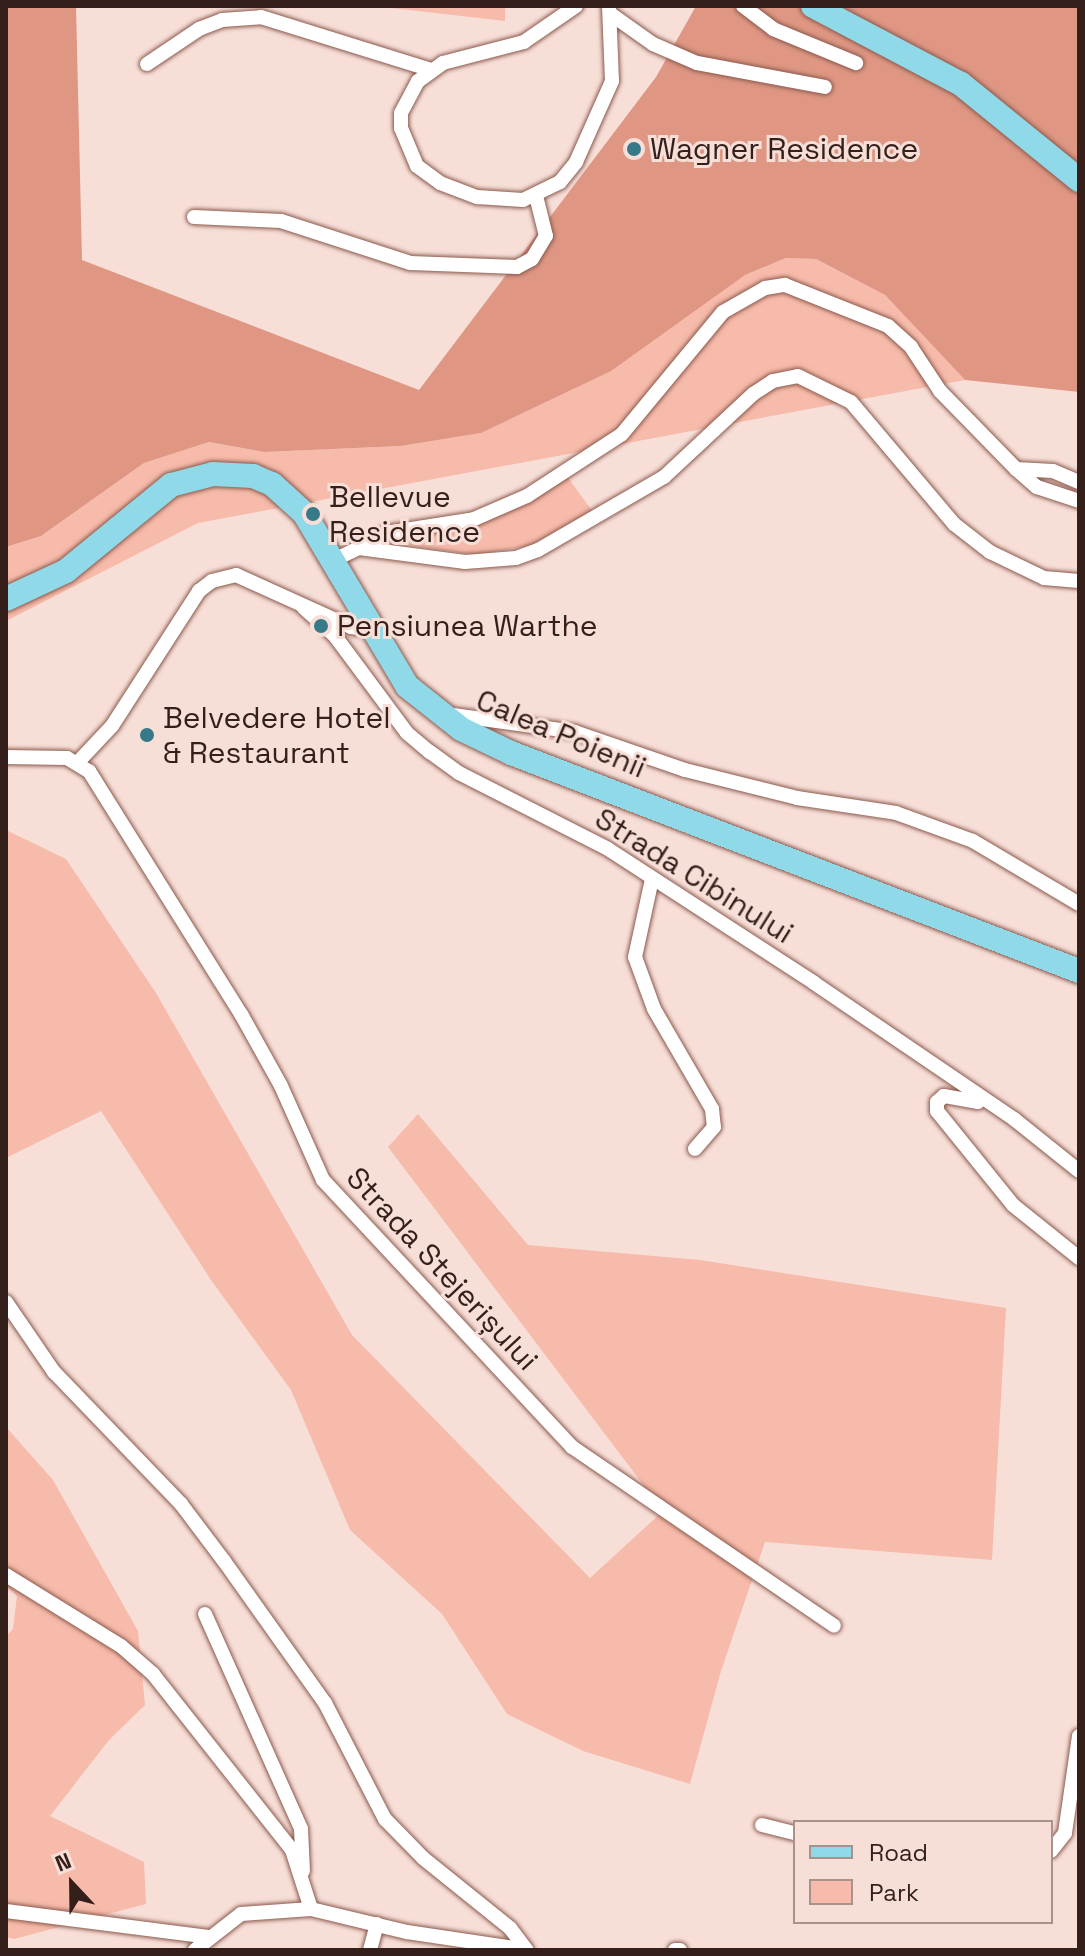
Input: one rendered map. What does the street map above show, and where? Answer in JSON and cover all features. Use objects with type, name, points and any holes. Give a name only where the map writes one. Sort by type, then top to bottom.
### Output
[{"type":"main road","points":[[813,6],[961,84],[1079,180]]},
{"type":"main road","name":"Calea Poienii","points":[[6,599],[66,571],[171,485],[213,474],[253,476],[272,484],[304,513],[407,686],[435,712],[511,753],[1079,971]]},
{"type":"street","points":[[576,6],[524,42],[431,70],[418,81],[401,113],[403,140],[417,166],[440,183],[477,197],[536,196],[560,182],[576,162],[612,81],[611,10]]},
{"type":"street","points":[[743,6],[773,29],[856,63]]},
{"type":"street","points":[[611,10],[653,44],[697,63],[825,87]]},
{"type":"street","points":[[147,64],[199,29],[222,20],[261,17],[431,70]]},
{"type":"street","points":[[194,217],[281,221],[410,263],[517,267],[532,259],[546,236],[536,196]]},
{"type":"street","points":[[334,560],[386,533],[493,513],[604,447],[632,425],[723,312],[765,288],[796,289],[888,326],[911,347],[940,391],[1016,469],[1037,487],[1079,501]]},
{"type":"street","points":[[359,548],[465,562],[516,558],[538,550],[664,477],[753,394],[773,381],[798,376],[851,402],[954,524],[990,552],[1044,578],[1079,581]]},
{"type":"street","points":[[1016,469],[1053,471],[1079,482]]},
{"type":"street","points":[[6,757],[79,761],[112,726],[199,591],[212,581],[236,575],[303,607],[373,630]]},
{"type":"street","name":"Strada Cibinului","points":[[303,607],[335,636],[407,733],[430,752],[459,773],[608,849],[814,983],[1079,1171]]},
{"type":"street","points":[[435,712],[575,732],[685,770],[797,798],[896,813],[973,841],[1079,904]]},
{"type":"street","name":"Strada Stejerișului","points":[[79,761],[195,933],[281,1086],[323,1180],[337,1198],[572,1447],[834,1626]]},
{"type":"street","points":[[652,879],[635,957],[654,1009],[712,1109],[714,1127],[695,1149]]},
{"type":"street","points":[[990,1105],[955,1095],[937,1102],[945,1123],[1013,1205],[1079,1258]]},
{"type":"street","points":[[6,1302],[54,1372],[181,1504],[224,1561],[325,1703],[385,1819],[423,1858],[510,1928],[527,1950]]},
{"type":"street","points":[[6,1575],[121,1646],[153,1674],[238,1788],[280,1833],[302,1879],[311,1909]]},
{"type":"street","points":[[205,1614],[301,1829],[302,1879]]},
{"type":"street","points":[[1053,1848],[1065,1833],[1079,1736]]},
{"type":"street","points":[[762,1825],[793,1833]]},
{"type":"street","points":[[195,1950],[241,1914],[311,1909],[377,1924],[527,1950]]},
{"type":"street","points":[[6,1911],[208,1937]]},
{"type":"street","points":[[370,1950],[377,1924]]},
{"type":"green space","points":[[374,6],[505,6],[505,21]]},
{"type":"green space","points":[[786,258],[816,259],[885,295],[965,380],[198,523],[6,621],[6,547],[41,536],[144,463],[209,442],[264,452],[401,446],[481,433],[745,275]]},
{"type":"green space","points":[[566,475],[593,512],[533,545],[476,555],[382,541],[479,524]]},
{"type":"green space","points":[[6,830],[66,859],[156,993],[352,1335],[590,1578],[663,1511],[388,1147],[418,1114],[528,1245],[700,1260],[1006,1308],[992,1560],[765,1542],[721,1671],[690,1784],[583,1751],[507,1714],[442,1614],[350,1530],[291,1390],[211,1280],[101,1111],[6,1158]]},
{"type":"green space","points":[[6,1427],[53,1480],[138,1631],[145,1705],[109,1740],[50,1816],[144,1862],[146,1904],[14,1939],[6,1937],[6,1636],[13,1629],[17,1596],[6,1586]]},
{"type":"shaded area","points":[[6,6],[76,6],[82,260],[419,390],[656,77],[696,6],[1079,6],[1079,392],[965,380],[885,295],[816,259],[786,258],[745,275],[611,371],[481,433],[401,446],[264,452],[209,442],[144,463],[41,536],[6,547]]},
{"type":"place","name":"Wagner Residence","points":[[634,149]]},
{"type":"place","name":"Bellevue Residence","points":[[313,514]]},
{"type":"place","name":"Pensiunea Warthe","points":[[321,626]]},
{"type":"place","name":"Belvedere Hotel & Restaurant","points":[[147,735]]}]
